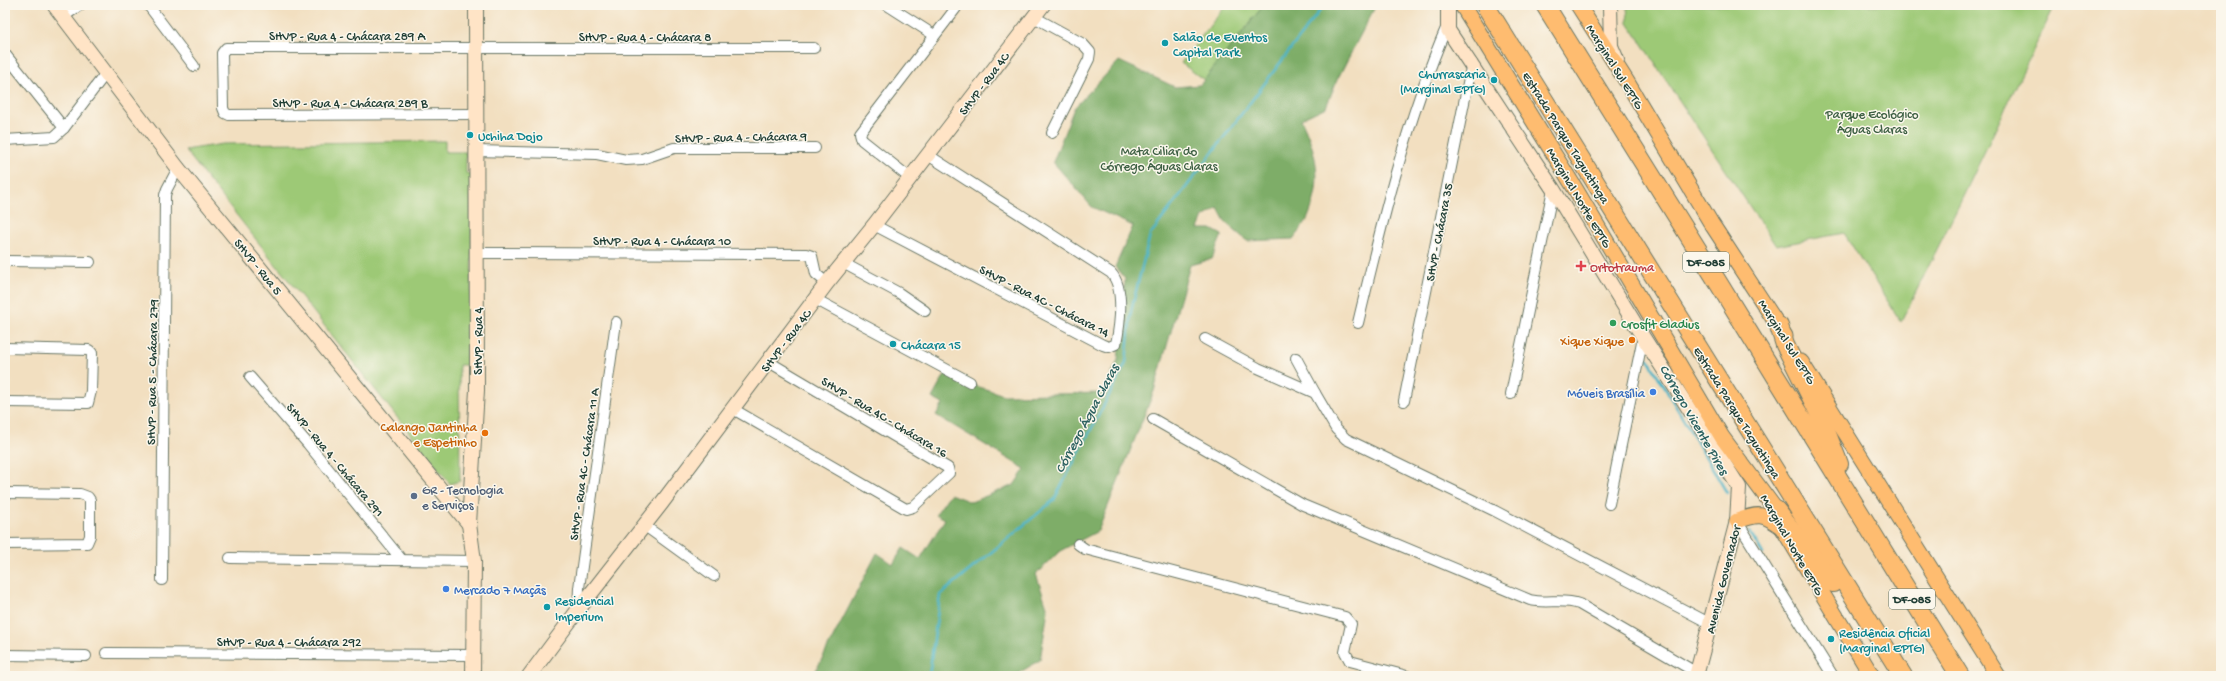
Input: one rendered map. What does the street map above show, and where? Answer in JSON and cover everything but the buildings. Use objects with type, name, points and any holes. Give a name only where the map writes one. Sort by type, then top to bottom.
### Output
[{"type":"highway","name":"Estrada Parque Taguatinga","points":[[1485,5],[1903,676]]},
{"type":"highway","name":"DF-085","points":[[1545,5],[1715,277],[1864,522],[1960,676]]},
{"type":"highway","points":[[1779,326],[1785,345],[1818,411],[1864,522]]},
{"type":"highway","points":[[1776,510],[1893,661]]},
{"type":"main road","name":"Marginal Norte EPTG","points":[[1462,5],[1580,196],[1722,437],[1776,510],[1782,527],[1872,676]]},
{"type":"main road","name":"Marginal Sul EPTG","points":[[1578,5],[1627,82],[1711,223],[1779,326],[1998,676]]},
{"type":"main road","points":[[1737,521],[1751,516],[1762,515],[1782,527]]},
{"type":"street","name":"SHVP - Rua 5","points":[[54,5],[178,168],[469,524]]},
{"type":"street","points":[[63,17],[80,5]]},
{"type":"street","points":[[148,5],[194,66]]},
{"type":"street","name":"SHVP - Rua 4","points":[[473,676],[474,561],[469,524],[477,390],[476,5]]},
{"type":"street","points":[[887,5],[934,35]]},
{"type":"street","name":"SHVP - Rua 4C","points":[[529,676],[578,610],[645,526],[827,283],[874,225],[1043,5]]},
{"type":"street","points":[[1358,323],[1394,179],[1416,108],[1447,26],[1448,5]]},
{"type":"street","points":[[1610,5],[1611,46],[1627,82]]},
{"type":"street","points":[[910,178],[862,140],[860,133],[956,8]]},
{"type":"street","points":[[1034,17],[1083,44],[1090,52],[1089,59],[1052,133]]},
{"type":"street","points":[[1447,26],[1553,188],[1643,337],[1609,504]]},
{"type":"street","name":"SHVP - Rua 4 - Chácara 8","points":[[476,47],[580,50],[814,48]]},
{"type":"street","name":"SHVP - Rua 4 - Chácara 289 A","points":[[225,113],[223,108],[222,53],[226,48],[476,47]]},
{"type":"street","points":[[5,54],[64,128]]},
{"type":"street","name":"SHVP - Chácara 35","points":[[1404,401],[1472,63]]},
{"type":"street","points":[[5,140],[54,137],[64,128],[106,73]]},
{"type":"street","name":"SHVP - Rua 4 - Chácara 289 B","points":[[225,113],[236,116],[477,114]]},
{"type":"street","name":"SHVP - Rua 4 - Chácara 9","points":[[477,151],[597,154],[626,160],[642,159],[674,148],[815,148]]},
{"type":"street","name":"SHVP - Rua 4C - Chácara 14","points":[[874,225],[1103,345],[1109,347],[1116,344],[1118,332],[1119,287],[1116,278],[1111,273],[928,155]]},
{"type":"street","name":"SHVP - Rua 5 - Chácara 279","points":[[162,580],[165,195],[166,189],[178,168]]},
{"type":"street","points":[[1511,394],[1553,188]]},
{"type":"street","name":"SHVP - Rua 4 - Chácara 10","points":[[477,253],[806,254],[812,256],[816,274],[827,283]]},
{"type":"street","points":[[5,261],[90,262]]},
{"type":"street","points":[[843,263],[900,293],[925,311]]},
{"type":"street","points":[[815,299],[970,382]]},
{"type":"street","name":"SHVP - Rua 4C - Chácara 11 A","points":[[578,610],[579,588],[616,322]]},
{"type":"street","name":"Avenida Governador","points":[[1643,337],[1736,481],[1739,488],[1737,521],[1697,674]]},
{"type":"street","points":[[1205,339],[1258,368],[1315,393]]},
{"type":"street","points":[[5,348],[89,350],[92,353],[91,390],[88,403],[5,402]]},
{"type":"street","points":[[1296,358],[1336,429],[1346,439],[1501,515],[1711,624]]},
{"type":"street","name":"SHVP - Rua 4C - Chácara 16","points":[[733,409],[903,508],[911,508],[949,473],[948,468],[769,362]]},
{"type":"street","name":"SHVP - Rua 4 - Chácara 291","points":[[250,377],[308,444],[401,559]]},
{"type":"street","points":[[1154,419],[1303,505],[1530,600],[1541,602],[1565,600],[1580,604],[1697,674]]},
{"type":"street","points":[[5,493],[80,494],[88,497],[90,507],[90,536],[87,543],[5,544]]},
{"type":"street","points":[[1737,521],[1833,676]]},
{"type":"street","points":[[645,526],[714,576]]},
{"type":"street","points":[[1078,544],[1085,549],[1345,617],[1351,624],[1345,652],[1350,661],[1407,676]]},
{"type":"street","points":[[230,558],[474,561]]},
{"type":"street","name":"SHVP - Rua 4 - Chácara 292","points":[[106,653],[473,655]]},
{"type":"street","points":[[5,655],[86,656]]},
{"type":"green space","points":[[1226,5],[1264,5],[1204,80],[1181,63]]},
{"type":"green space","name":"Mata Ciliar do Córrego Águas Claras","points":[[1264,5],[1376,5],[1337,80],[1326,107],[1301,119],[1311,143],[1317,178],[1316,190],[1308,218],[1293,239],[1247,241],[1226,223],[1218,208],[1203,217],[1198,229],[1211,229],[1222,235],[1212,259],[1190,265],[1154,391],[1098,531],[1060,551],[1036,574],[1048,610],[1040,660],[1014,676],[813,676],[877,553],[893,564],[903,548],[920,559],[945,519],[936,514],[950,494],[971,502],[1014,485],[1025,469],[936,415],[943,404],[932,398],[947,371],[967,383],[1004,395],[1103,393],[1118,360],[1125,279],[1115,267],[1133,226],[1092,207],[1053,162],[1074,108],[1119,61],[1175,87],[1200,85]]},
{"type":"green space","name":"Parque Ecológico Águas Claras","points":[[1627,5],[2055,5],[1901,322],[1844,233],[1776,246],[1628,23]]},
{"type":"green space","points":[[445,141],[445,152],[466,152],[466,173],[472,174],[471,365],[459,365],[460,481],[450,484],[185,150],[223,144]]},
{"type":"waterway","name":"Córrego Água Claras","points":[[929,676],[940,595],[1054,500],[1126,363],[1131,311],[1150,235],[1324,5]]},
{"type":"waterway","name":"Córrego Vicente Pires","points":[[1645,354],[1727,493]]},
{"type":"waterway","name":"Córrego Vicente Pires","points":[[1750,532],[1763,554]]},
{"type":"place","name":"Salão de Eventos Capital Park","points":[[1165,43]]},
{"type":"place","name":"Churrascaria (Marginal EPTG)","points":[[1494,80]]},
{"type":"place","name":"Uchiha Dojo","points":[[470,135]]},
{"type":"place","name":"Ortotrauma","points":[[1581,266]]},
{"type":"place","name":"Crosfit Gladius","points":[[1613,323]]},
{"type":"place","name":"Xique Xique","points":[[1632,340]]},
{"type":"place","name":"Chácara 15","points":[[893,344]]},
{"type":"place","name":"Móveis Brasília","points":[[1653,392]]},
{"type":"place","name":"Calango Jantinha e Espetinho","points":[[485,433]]},
{"type":"place","name":"GR - Tecnologia e Serviços","points":[[414,496]]},
{"type":"place","name":"Mercado 7 Maçãs","points":[[446,589]]},
{"type":"place","name":"Residencial Imperium","points":[[547,607]]},
{"type":"place","name":"Residência Oficial (Marginal EPTG)","points":[[1831,639]]}]
